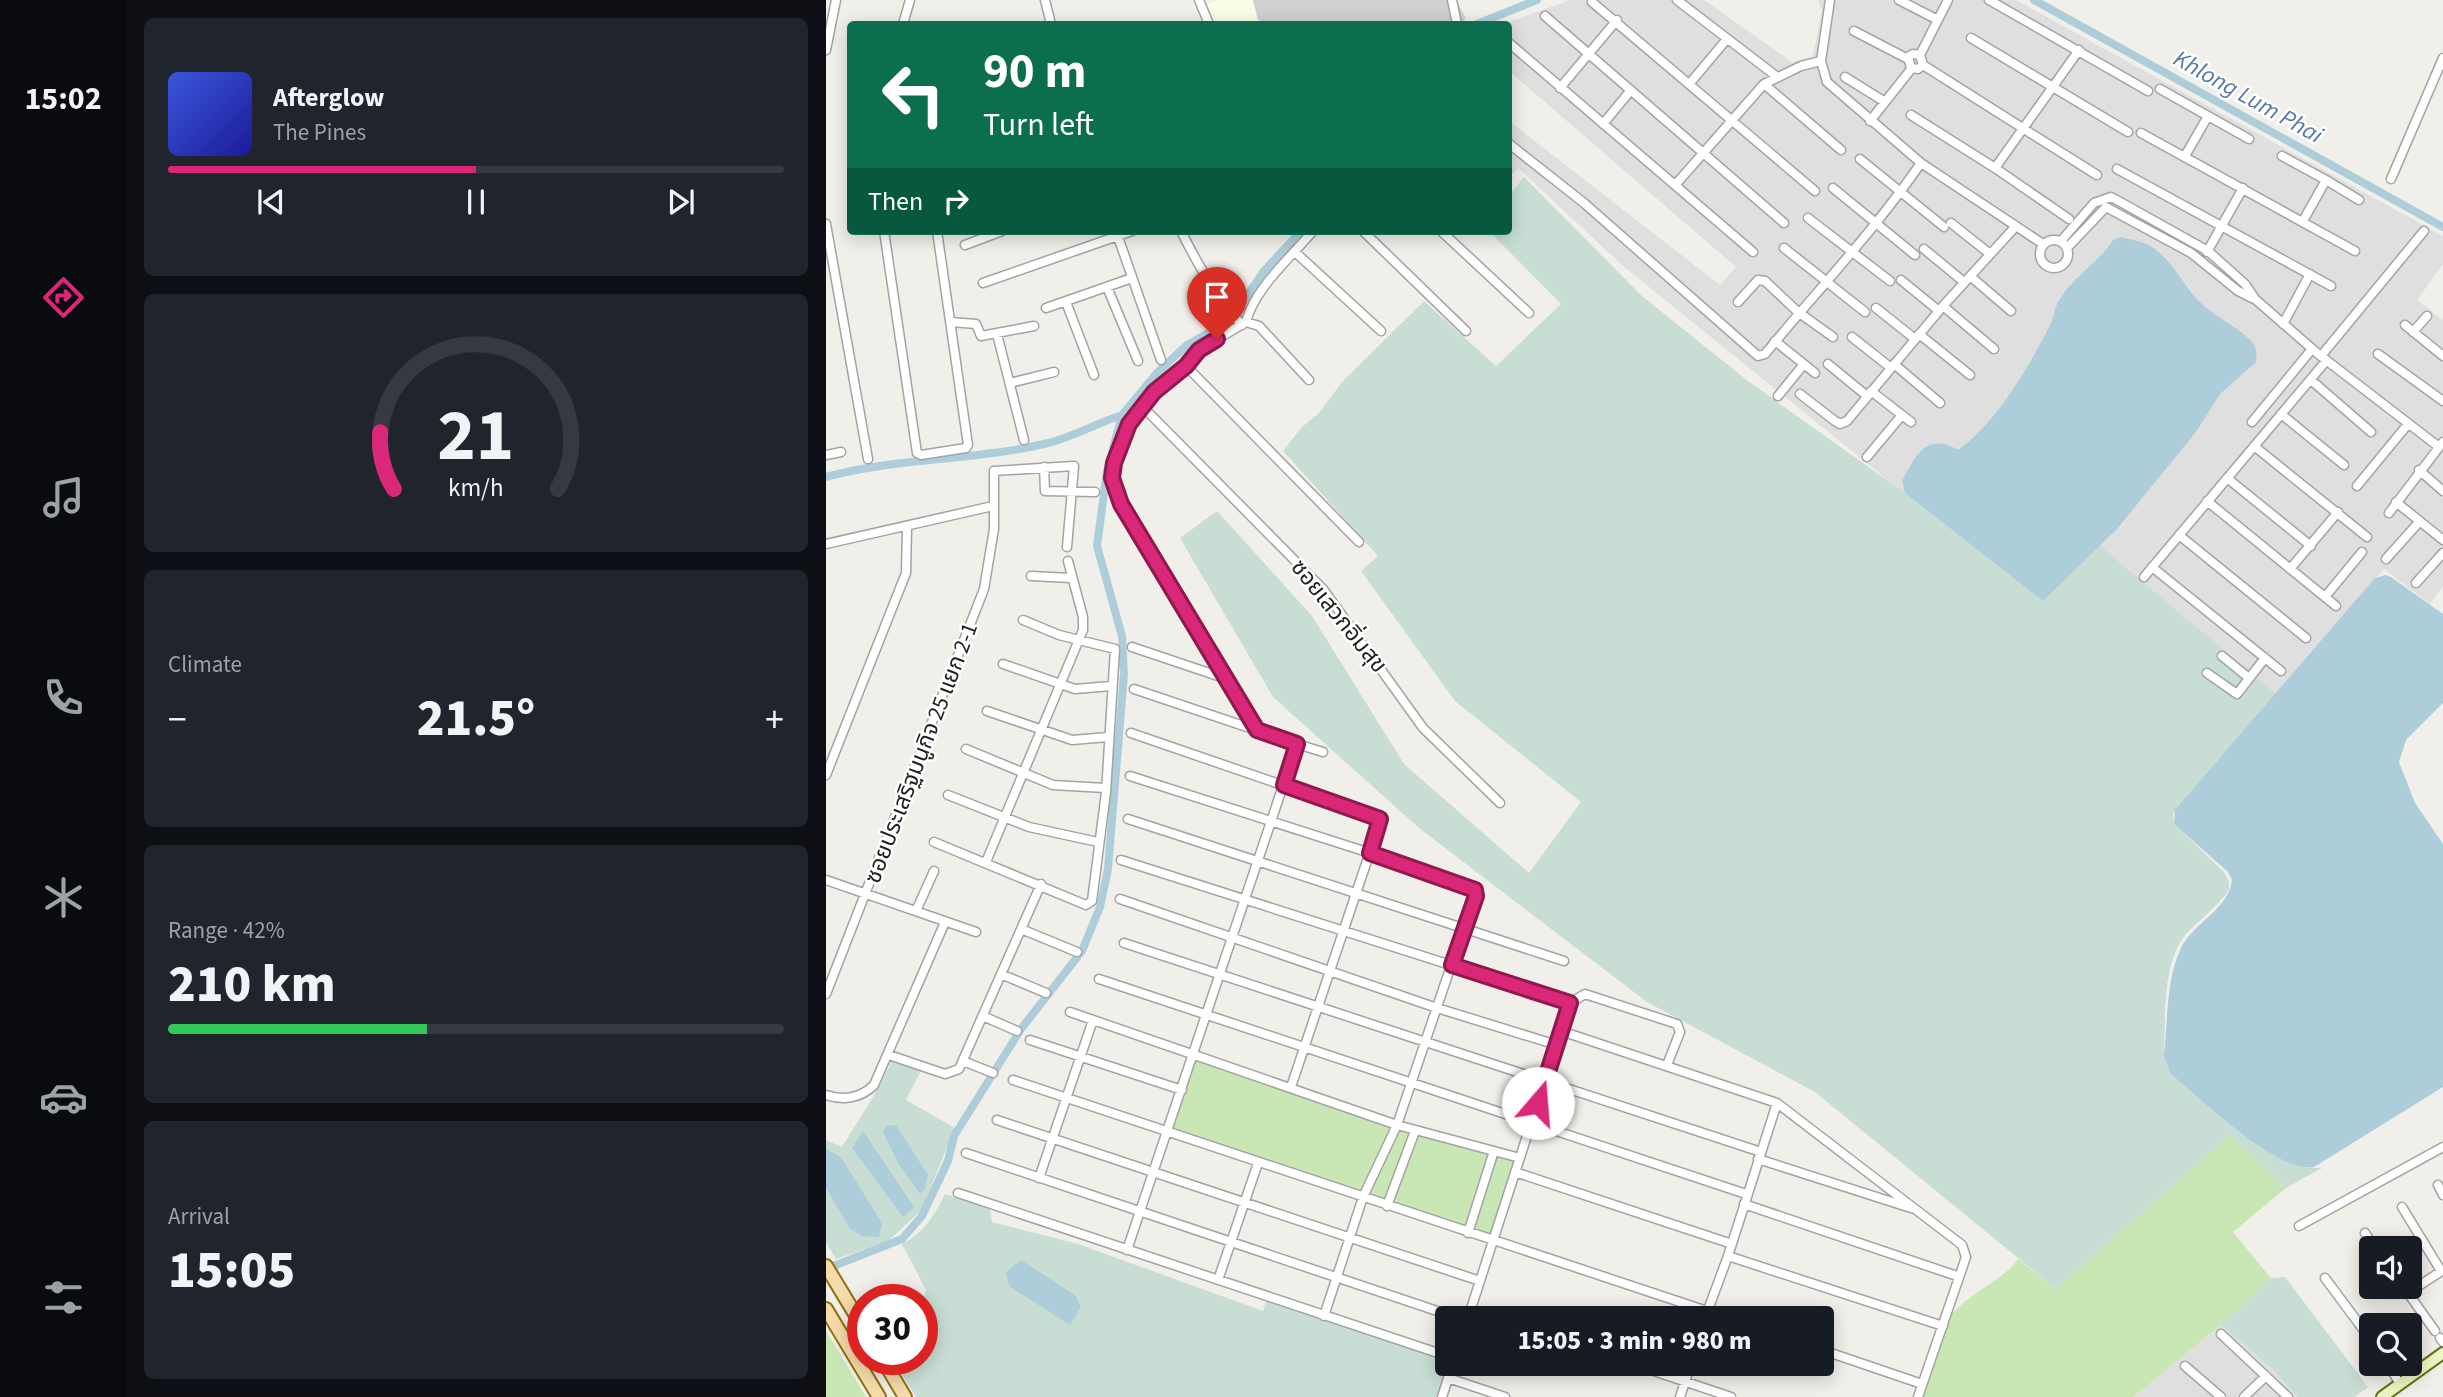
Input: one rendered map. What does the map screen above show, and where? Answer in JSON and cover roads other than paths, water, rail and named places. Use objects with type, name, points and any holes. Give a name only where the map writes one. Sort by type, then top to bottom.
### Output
[{"type":"main road","points":[[826,1266],[847,1301]]},
{"type":"main road","points":[[826,1309],[879,1397]]},
{"type":"main road","points":[[892,1375],[905,1397]]},
{"type":"street","points":[[826,50],[836,0]]},
{"type":"street","points":[[904,21],[910,0]]},
{"type":"street","points":[[1045,0],[1050,21]]},
{"type":"street","points":[[1199,0],[1208,21]]},
{"type":"street","points":[[1452,0],[1456,21]]},
{"type":"street","points":[[1677,0],[1776,76]]},
{"type":"street","points":[[1830,0],[1821,61],[1827,82],[1921,163],[2043,244]]},
{"type":"street","points":[[1899,0],[1938,20]]},
{"type":"street","points":[[1948,0],[1920,55],[1923,65],[2097,175]]},
{"type":"street","points":[[1989,0],[2148,91]]},
{"type":"street","points":[[1592,2],[1617,20],[1815,191]]},
{"type":"street","points":[[1545,16],[1784,223]]},
{"type":"street","points":[[1560,88],[1617,20]]},
{"type":"street","points":[[1854,31],[1908,59],[1912,68]]},
{"type":"street","points":[[1971,38],[2127,132]]},
{"type":"street","points":[[1689,83],[1727,39]]},
{"type":"street","points":[[1512,46],[1753,252]]},
{"type":"street","points":[[1995,168],[2021,127],[2079,50]]},
{"type":"street","points":[[1908,59],[1913,54],[1920,55]]},
{"type":"street","points":[[2391,179],[2443,58]]},
{"type":"street","points":[[1676,184],[1731,118],[1764,84],[1776,76],[1821,61]]},
{"type":"street","points":[[1870,121],[1912,68],[1923,65]]},
{"type":"street","points":[[1845,77],[1885,102]]},
{"type":"street","points":[[1764,84],[1841,150]]},
{"type":"street","points":[[2160,89],[2249,138]]},
{"type":"street","points":[[1603,124],[1631,90]]},
{"type":"street","points":[[1911,115],[1995,168],[2068,219]]},
{"type":"street","points":[[2185,156],[2208,116]]},
{"type":"street","points":[[2141,132],[2355,251]]},
{"type":"street","points":[[1512,146],[1584,202],[1750,352],[1762,355],[1902,191],[1921,163]]},
{"type":"street","points":[[2282,156],[2359,200]]},
{"type":"street","points":[[1860,159],[1990,254]]},
{"type":"street","points":[[2117,169],[2330,286]]},
{"type":"street","points":[[2304,221],[2326,180]]},
{"type":"street","points":[[1833,188],[1877,221],[1914,254]]},
{"type":"street","points":[[2201,261],[2243,188]]},
{"type":"street","points":[[2064,245],[2094,203],[2110,197],[2208,251],[2245,284],[2255,299],[2312,349],[2409,424],[2442,444],[2419,470],[2389,513]]},
{"type":"street","points":[[2064,245],[2106,207],[2201,261],[2238,291],[2255,299]]},
{"type":"street","points":[[1808,218],[1890,281]]},
{"type":"street","points":[[826,224],[868,460]]},
{"type":"street","points":[[1800,394],[1840,424],[2016,226]]},
{"type":"street","points":[[2144,577],[2311,380],[2323,358],[2424,231]]},
{"type":"street","points":[[885,235],[917,453],[921,455],[968,447],[938,235]]},
{"type":"street","points":[[965,245],[991,235]]},
{"type":"street","points":[[984,283],[1114,235]]},
{"type":"street","points":[[1117,235],[1161,360]]},
{"type":"street","points":[[1183,235],[1203,276],[1225,309],[1242,323],[1259,326],[1309,380]]},
{"type":"street","points":[[1257,730],[1121,504],[1112,478],[1114,463],[1129,424],[1141,405],[1186,366],[1199,350],[1242,323],[1310,235]]},
{"type":"street","points":[[1367,235],[1466,331]]},
{"type":"street","points":[[1445,235],[1529,313]]},
{"type":"street","points":[[2052,239],[2064,245],[2068,254],[2063,265],[2051,268],[2041,261],[2040,249],[2043,244],[2052,239]]},
{"type":"street","points":[[1784,248],[1865,312]]},
{"type":"street","points":[[1924,249],[2011,311]]},
{"type":"street","points":[[1295,252],[1381,331]]},
{"type":"street","points":[[2283,324],[2310,274]]},
{"type":"street","points":[[1046,308],[1132,278]]},
{"type":"street","points":[[1738,302],[1761,279],[1798,312],[1833,337]]},
{"type":"street","points":[[1902,280],[1994,349]]},
{"type":"street","points":[[1107,287],[1138,361]]},
{"type":"street","points":[[1066,302],[1094,375]]},
{"type":"street","points":[[1876,308],[1970,375]]},
{"type":"street","points":[[2413,332],[2427,316]]},
{"type":"street","points":[[951,322],[976,324],[981,336],[1034,326]]},
{"type":"street","points":[[2405,326],[2443,356]]},
{"type":"street","points":[[997,334],[1024,440]]},
{"type":"street","points":[[1852,337],[1940,403]]},
{"type":"street","points":[[1775,341],[1815,373]]},
{"type":"street","points":[[2252,422],[2312,349]]},
{"type":"street","points":[[2378,354],[2443,401]]},
{"type":"street","points":[[1778,396],[1804,364]]},
{"type":"street","points":[[1828,364],[1911,422]]},
{"type":"street","points":[[1186,366],[1359,542]]},
{"type":"street","points":[[1010,383],[1054,372]]},
{"type":"street","points":[[2311,380],[2371,432]]},
{"type":"street","name":"ซอยเสวกอิ่มสุข","points":[[1141,405],[1323,589],[1423,729],[1500,803]]},
{"type":"street","points":[[2281,414],[2344,465]]},
{"type":"street","points":[[1867,457],[1902,415]]},
{"type":"street","points":[[2357,486],[2409,424]]},
{"type":"street","points":[[2254,446],[2367,537]]},
{"type":"street","points":[[826,455],[841,452]]},
{"type":"street","points":[[1067,547],[1073,491],[1074,466],[1044,467],[1044,490],[1073,491],[1095,492]]},
{"type":"street","name":"ซอยประเสริฐมนูกิจ 25 แยก 2-1","points":[[826,994],[984,589],[994,529],[994,471],[1044,467]]},
{"type":"street","points":[[2419,470],[2443,491]]},
{"type":"street","points":[[2227,478],[2311,546]]},
{"type":"street","points":[[2207,501],[2336,606]]},
{"type":"street","points":[[2396,502],[2443,540]]},
{"type":"street","points":[[826,544],[907,528],[993,506]]},
{"type":"street","points":[[2290,569],[2337,512]]},
{"type":"street","points":[[2386,559],[2420,521]]},
{"type":"street","points":[[826,775],[906,573],[907,528]]},
{"type":"street","points":[[2179,535],[2306,638]]},
{"type":"street","points":[[2325,597],[2362,552]]},
{"type":"street","points":[[2416,583],[2443,553]]},
{"type":"street","points":[[986,862],[1079,640],[1083,617],[1068,561]]},
{"type":"street","points":[[2152,567],[2281,671]]},
{"type":"street","points":[[1031,576],[1071,578]]},
{"type":"street","points":[[934,842],[1090,904],[1113,708],[1111,686],[1115,649],[1079,640],[1023,620]]},
{"type":"street","points":[[1132,647],[1227,680]]},
{"type":"street","points":[[2222,656],[2249,678]]},
{"type":"street","points":[[2207,673],[2237,694],[2265,658]]},
{"type":"street","points":[[1003,664],[1075,689],[1111,686]]},
{"type":"street","points":[[1133,689],[1323,752]]},
{"type":"street","points":[[987,711],[1072,740],[1108,737]]},
{"type":"street","points":[[1131,733],[1380,819],[1359,893],[1291,1087]]},
{"type":"street","points":[[1127,1250],[1247,900],[1297,744]]},
{"type":"street","points":[[966,749],[1023,775],[1053,785],[1105,788]]},
{"type":"street","points":[[1130,776],[1272,820],[1475,890],[1476,896],[1397,1125],[1363,1198],[1324,1316]]},
{"type":"street","points":[[948,795],[1006,819],[1044,831],[1098,842]]},
{"type":"street","points":[[1128,819],[1564,961]]},
{"type":"street","points":[[1121,860],[1570,1003]]},
{"type":"street","points":[[916,911],[934,871]]},
{"type":"street","points":[[826,880],[976,932]]},
{"type":"street","points":[[889,1055],[945,1074],[955,1073],[985,1017],[1041,884]]},
{"type":"street","points":[[1120,899],[1437,1008],[1557,1045]]},
{"type":"street","points":[[826,1095],[844,1099],[868,1091],[889,1055],[945,922]]},
{"type":"street","points":[[1021,929],[1077,952]]},
{"type":"street","points":[[1124,943],[1545,1082],[1917,1210]]},
{"type":"street","points":[[1003,975],[1046,993]]},
{"type":"street","points":[[1099,979],[1746,1194]]},
{"type":"street","points":[[1472,1306],[1570,1003],[1585,994],[1677,1024],[1680,1032],[1667,1065]]},
{"type":"street","points":[[1070,1012],[1397,1125],[1520,1158]]},
{"type":"street","points":[[985,1017],[1017,1031]]},
{"type":"street","points":[[1039,1178],[1093,1020]]},
{"type":"street","points":[[1561,1031],[1777,1103],[1966,1251],[1918,1397]]},
{"type":"street","points":[[1030,1040],[1182,1090]]},
{"type":"street","points":[[963,1061],[993,1073]]},
{"type":"street","points":[[1013,1080],[1683,1306]]},
{"type":"street","points":[[1709,1306],[1728,1256],[1777,1103]]},
{"type":"street","points":[[996,1120],[1243,1205],[1480,1282]]},
{"type":"street","points":[[1387,1206],[1415,1130]]},
{"type":"street","points":[[2299,1226],[2443,1147]]},
{"type":"street","points":[[1468,1233],[1494,1151]]},
{"type":"street","points":[[966,1153],[1435,1310]]},
{"type":"street","points":[[1218,1280],[1258,1163]]},
{"type":"street","points":[[1515,1172],[1732,1244]]},
{"type":"street","points":[[2438,1185],[2443,1195]]},
{"type":"street","points":[[958,1193],[1435,1352]]},
{"type":"street","points":[[1744,1204],[1957,1276]]},
{"type":"street","points":[[2402,1207],[2442,1270],[2422,1281]]},
{"type":"street","points":[[1728,1256],[1943,1326]]},
{"type":"street","points":[[2325,1278],[2359,1324]]},
{"type":"street","points":[[2413,1299],[2440,1337]]},
{"type":"street","points":[[2221,1334],[2288,1397]]},
{"type":"street","points":[[2382,1397],[2443,1353]]},
{"type":"street","points":[[1834,1354],[1922,1384]]},
{"type":"street","points":[[2185,1366],[2221,1397]]},
{"type":"street","points":[[1668,1376],[1731,1397]]},
{"type":"street","points":[[1680,1397],[1687,1376]]},
{"type":"street","points":[[2244,1397],[2266,1376]]},
{"type":"street","points":[[2395,1376],[2400,1384]]},
{"type":"street","points":[[1442,1397],[1448,1378],[1505,1397]]},
{"type":"water","points":[[2122,237],[2149,245],[2166,259],[2203,305],[2252,342],[2256,351],[2256,362],[2220,394],[2196,432],[2117,529],[2043,601],[1905,493],[1902,481],[1923,449],[1938,444],[1958,450],[1986,424],[2011,393],[2032,359],[2063,295],[2113,240]]},
{"type":"water","points":[[2385,575],[2443,614],[2443,703],[2406,740],[2399,762],[2415,803],[2443,844],[2443,1087],[2314,1167],[2299,1166],[2281,1159],[2239,1132],[2170,1073],[2164,1055],[2170,986],[2176,960],[2187,939],[2218,908],[2232,880],[2228,872],[2174,824],[2175,810],[2374,579]]},
{"type":"water","points":[[896,1125],[928,1175],[925,1189],[920,1194],[898,1163],[883,1132],[886,1126]]},
{"type":"water","points":[[863,1131],[914,1207],[903,1217],[852,1148]]},
{"type":"water","points":[[826,1149],[841,1157],[882,1223],[879,1237],[862,1236],[850,1229],[826,1188]]},
{"type":"water","points":[[1021,1260],[1076,1296],[1081,1307],[1070,1325],[1009,1286],[1006,1272]]},
{"type":"waterway","points":[[1484,21],[1537,0]]},
{"type":"waterway","name":"Khlong Lum Phai","points":[[2034,0],[2443,227]]},
{"type":"waterway","points":[[836,1265],[902,1239],[922,1216],[948,1161],[954,1136],[1021,1029],[1082,951],[1100,907],[1108,869],[1124,674],[1122,636],[1097,546],[1107,471],[1122,415],[1156,374],[1187,345],[1221,326],[1238,309],[1264,271],[1297,235]]},
{"type":"waterway","points":[[826,477],[881,466],[1020,449],[1057,440],[1122,415]]}]
